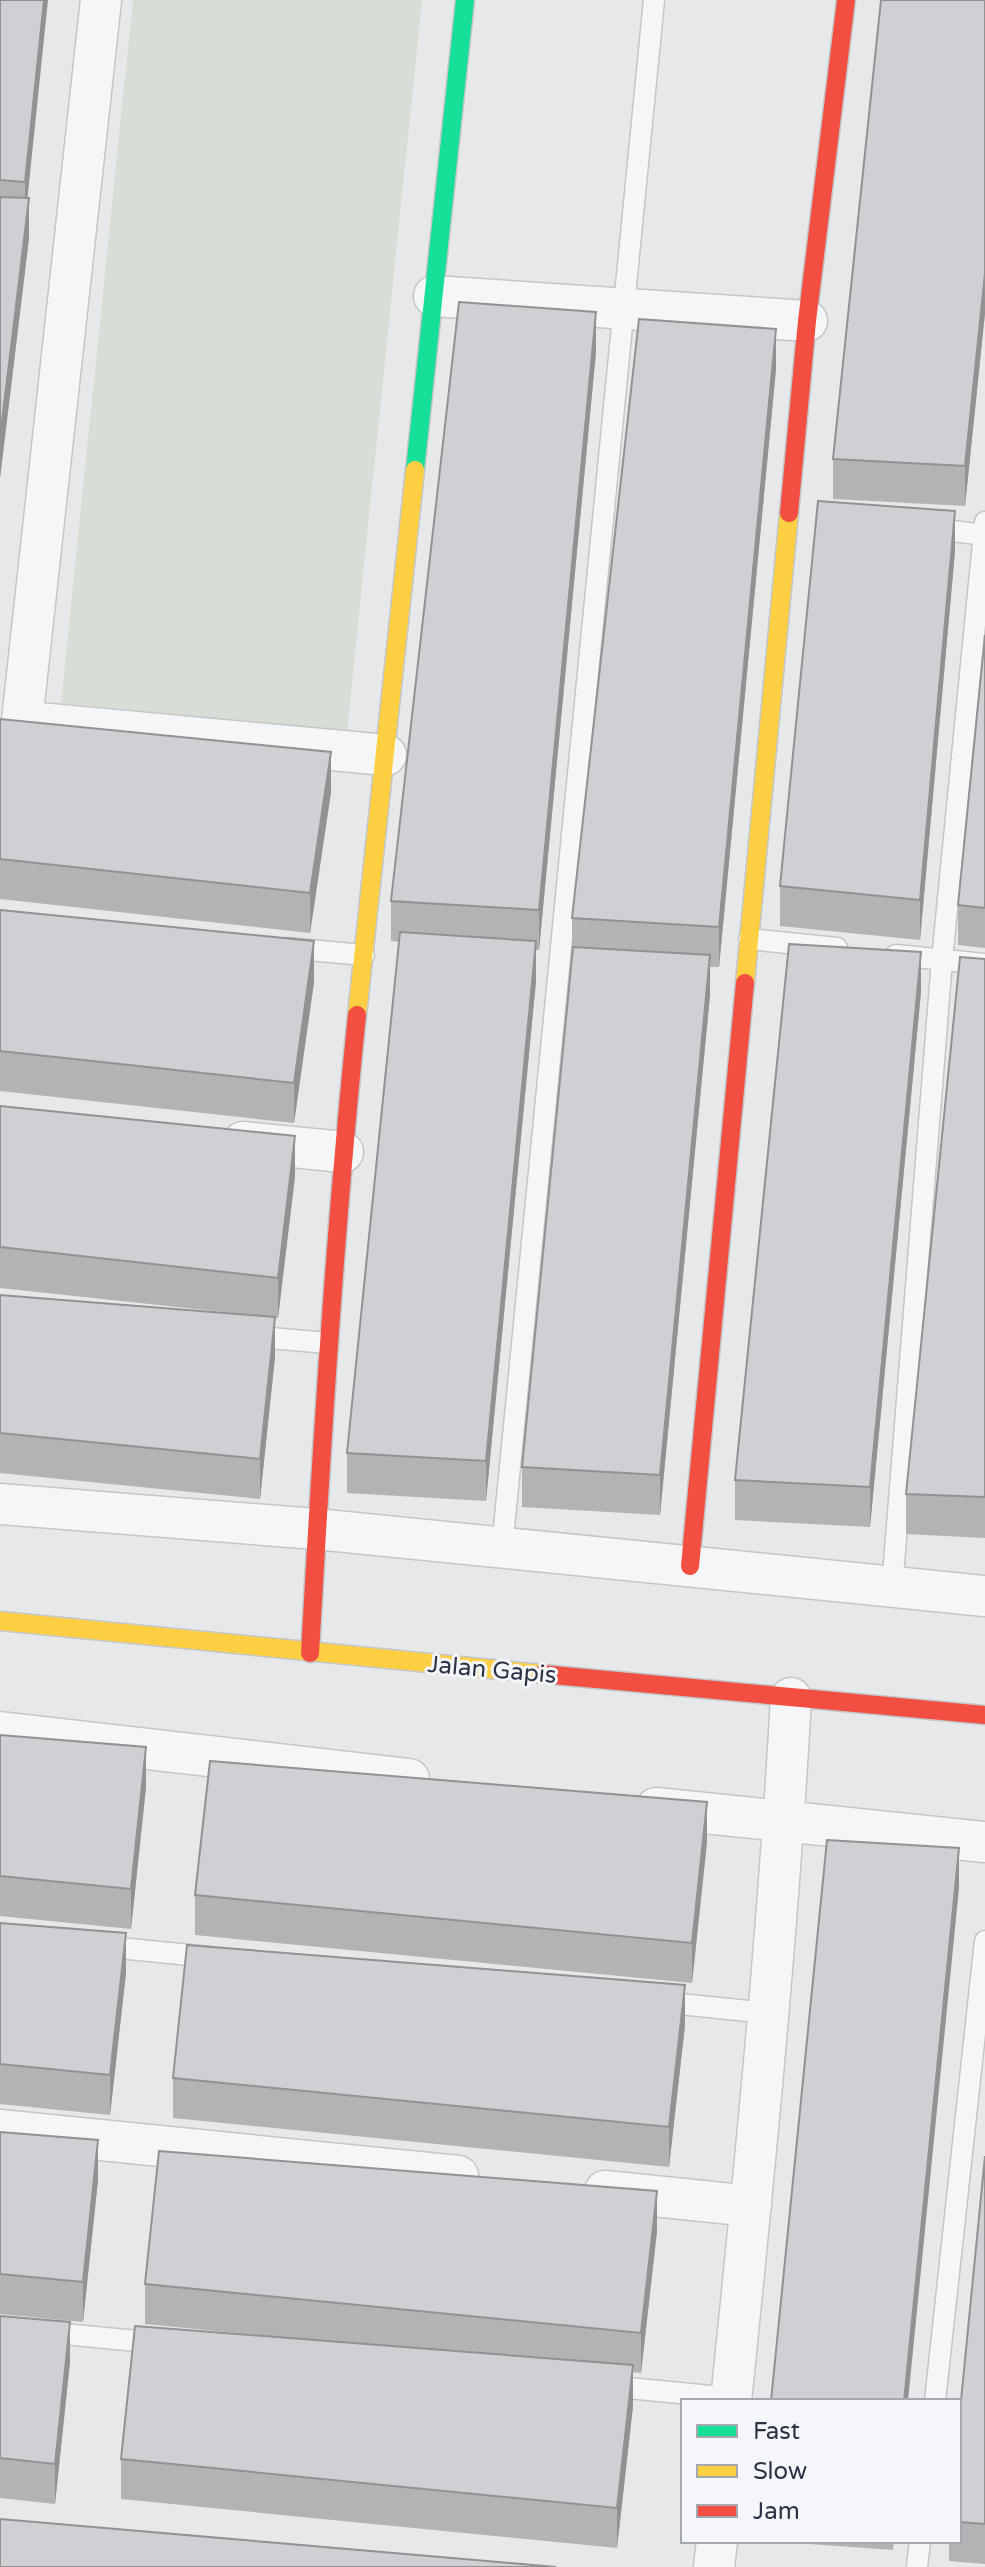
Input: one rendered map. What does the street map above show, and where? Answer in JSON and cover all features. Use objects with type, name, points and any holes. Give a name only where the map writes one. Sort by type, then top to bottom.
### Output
[{"type":"street","points":[[101,0],[11,720],[386,755]]},
{"type":"street","points":[[310,1653],[328,1343],[343,1152],[465,0]]},
{"type":"street","points":[[690,1566],[749,939],[797,514],[807,321],[846,0]]},
{"type":"street","points":[[434,296],[807,321]]},
{"type":"street","points":[[203,1138],[343,1152]]},
{"type":"street","points":[[0,1504],[316,1529],[985,1596]]},
{"type":"street","name":"Jalan Gapis","points":[[0,1621],[791,1698],[980,1712]]},
{"type":"street","points":[[731,2399],[768,2013],[791,1698]]},
{"type":"street","points":[[0,1732],[439,1783]]},
{"type":"street","points":[[627,1805],[985,1842]]},
{"type":"street","points":[[0,2130],[501,2180]]},
{"type":"street","points":[[563,2187],[751,2206]]},
{"type":"street","points":[[714,2567],[717,2543]]},
{"type":"lane","points":[[502,1548],[654,0]]},
{"type":"lane","points":[[892,1588],[942,960],[985,530],[909,526]]},
{"type":"lane","points":[[749,939],[853,950]]},
{"type":"lane","points":[[269,946],[364,955]]},
{"type":"lane","points":[[883,953],[985,964]]},
{"type":"lane","points":[[234,1334],[328,1343]]},
{"type":"lane","points":[[935,2399],[985,1941]]},
{"type":"lane","points":[[78,1944],[235,1960]]},
{"type":"lane","points":[[642,2000],[768,2013]]},
{"type":"lane","points":[[0,2328],[175,2345]]},
{"type":"lane","points":[[588,2384],[722,2399]]},
{"type":"lane","points":[[917,2567],[920,2543]]},
{"type":"shaded area","points":[[133,0],[422,0],[347,731],[61,703]]},
{"type":"building","points":[[0,0],[44,0],[25,182],[0,180]]},
{"type":"building","points":[[881,0],[985,0],[985,273],[965,466],[833,459]]},
{"type":"building","points":[[0,197],[29,198],[0,438]]},
{"type":"building","points":[[459,302],[596,312],[539,910],[391,901]]},
{"type":"building","points":[[639,319],[776,329],[719,927],[572,918]]},
{"type":"building","points":[[818,501],[955,511],[920,900],[780,886]]},
{"type":"building","points":[[985,635],[985,908],[958,905]]},
{"type":"building","points":[[0,719],[331,752],[310,893],[0,859]]},
{"type":"building","points":[[0,910],[314,941],[294,1083],[0,1051]]},
{"type":"building","points":[[400,932],[536,941],[486,1461],[347,1453]]},
{"type":"building","points":[[789,944],[921,952],[870,1487],[735,1480]]},
{"type":"building","points":[[573,947],[710,955],[660,1475],[522,1467]]},
{"type":"building","points":[[960,957],[985,959],[985,1497],[906,1494]]},
{"type":"building","points":[[0,1106],[295,1136],[278,1278],[0,1247]]},
{"type":"building","points":[[0,1295],[275,1317],[260,1459],[0,1433]]},
{"type":"building","points":[[0,1735],[146,1747],[131,1889],[0,1876]]},
{"type":"building","points":[[210,1761],[707,1802],[692,1943],[195,1895]]},
{"type":"building","points":[[827,1840],[959,1848],[904,2399],[771,2399]]},
{"type":"building","points":[[0,1923],[126,1933],[110,2075],[0,2064]]},
{"type":"building","points":[[187,1945],[685,1985],[669,2127],[173,2078]]},
{"type":"building","points":[[0,2132],[98,2140],[83,2282],[0,2274]]},
{"type":"building","points":[[159,2151],[657,2191],[641,2333],[145,2284]]},
{"type":"building","points":[[985,2156],[985,2524],[961,2522],[961,2401]]},
{"type":"building","points":[[0,2316],[70,2322],[55,2464],[0,2458]]},
{"type":"building","points":[[135,2326],[633,2365],[617,2508],[121,2459]]},
{"type":"building","points":[[0,2519],[556,2567],[0,2567]]},
{"type":"traffic: fast","points":[[415,470],[465,0]]},
{"type":"traffic: slow","points":[[357,1015],[415,470]]},
{"type":"traffic: slow","points":[[745,983],[789,513]]},
{"type":"traffic: slow","points":[[0,1621],[542,1674]]},
{"type":"traffic: jam","points":[[789,513],[807,321],[846,0]]},
{"type":"traffic: jam","points":[[690,1566],[745,983]]},
{"type":"traffic: jam","points":[[310,1653],[324,1413],[357,1015]]},
{"type":"traffic: jam","points":[[542,1674],[985,1715]]}]
